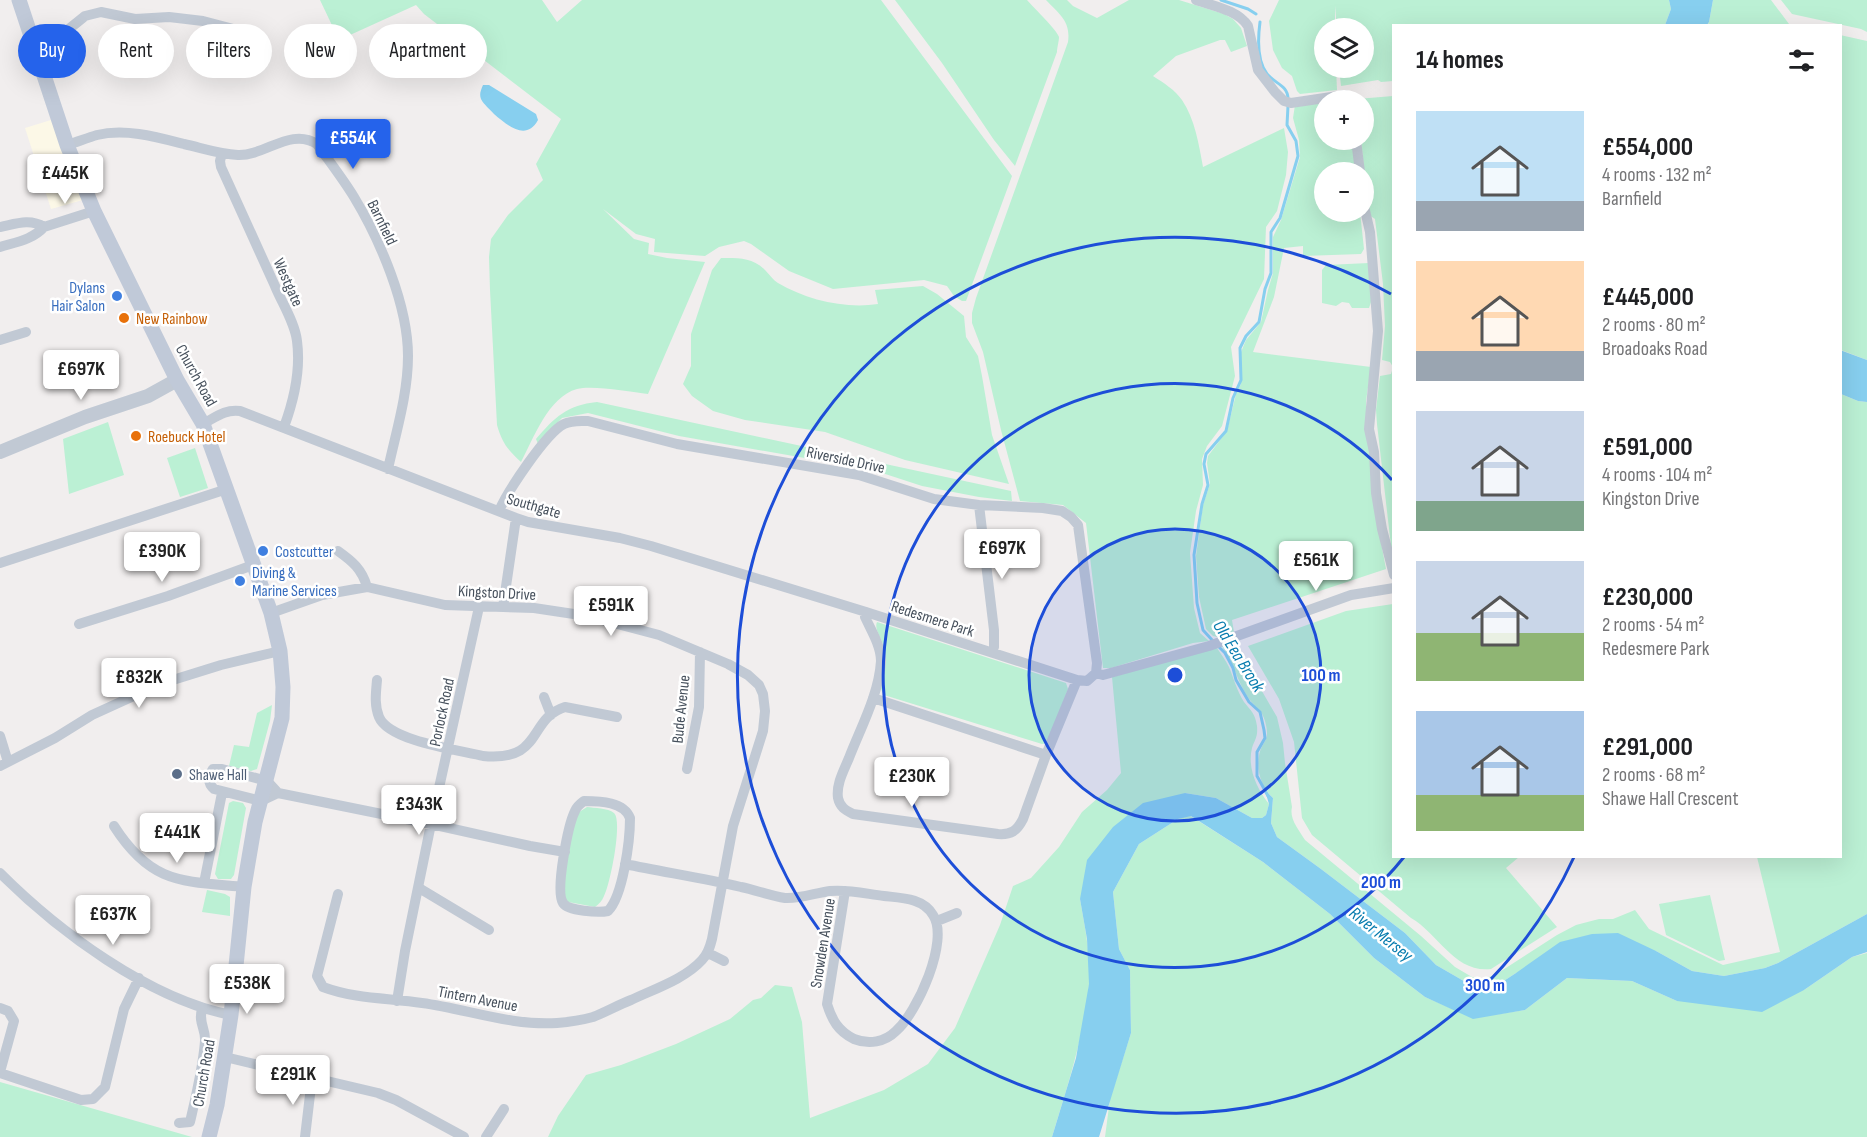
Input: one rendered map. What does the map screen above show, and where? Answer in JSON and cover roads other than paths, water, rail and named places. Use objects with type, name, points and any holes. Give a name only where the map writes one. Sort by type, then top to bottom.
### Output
[{"type":"main road","name":"Church Road","points":[[19,0],[27,24]]},
{"type":"main road","name":"Church Road","points":[[45,78],[67,145],[94,211],[177,380],[203,424],[271,614],[280,651],[283,687],[282,718],[255,822],[244,887],[225,1057],[209,1137]]},
{"type":"street","points":[[1196,0],[1241,17],[1245,21],[1258,70],[1284,101],[1291,103],[1314,100]]},
{"type":"street","points":[[76,24],[85,16],[101,12],[135,19],[169,17],[214,24]]},
{"type":"street","name":"Barnfield","points":[[67,145],[98,135],[113,133],[136,134],[241,155],[293,139],[303,138],[317,144],[363,213],[400,298],[406,326],[408,357],[405,390],[388,469]]},
{"type":"street","name":"Westgate","points":[[222,153],[221,167],[297,338],[296,386],[284,427]]},
{"type":"street","points":[[0,247],[25,240],[44,227],[94,211]]},
{"type":"street","points":[[0,228],[29,222],[36,222],[44,227]]},
{"type":"street","points":[[1368,222],[1378,331],[1369,429],[1374,452],[1376,493],[1392,567]]},
{"type":"street","points":[[0,340],[26,332]]},
{"type":"street","points":[[0,452],[85,417],[148,396],[177,380]]},
{"type":"street","name":"Southgate","points":[[203,424],[224,411],[233,410],[284,427],[528,522],[620,538],[651,546],[866,612]]},
{"type":"street","name":"Riverside Drive","points":[[499,511],[517,479],[552,435],[564,424],[578,420],[688,446],[859,474],[918,494],[979,506],[1043,508],[1062,511],[1078,525],[1096,673]]},
{"type":"street","points":[[0,563],[227,489]]},
{"type":"street","points":[[979,506],[994,630],[992,652]]},
{"type":"street","points":[[503,607],[516,518]]},
{"type":"street","points":[[338,551],[354,562],[364,576],[367,587]]},
{"type":"street","points":[[80,624],[253,565]]},
{"type":"street","name":"Kingston Drive","points":[[271,614],[322,595],[367,587],[445,605],[534,608],[587,616],[659,635],[728,664],[748,675],[759,685],[763,694],[762,731],[733,826],[723,884]]},
{"type":"street","points":[[1077,680],[1087,681],[1096,673],[1103,675],[1209,646],[1351,595],[1392,588]]},
{"type":"street","name":"Porlock Road","points":[[398,1001],[405,951],[478,607]]},
{"type":"street","name":"Redesmere Park","points":[[866,612],[1077,680],[1018,828],[1006,835],[853,814],[841,806],[838,800],[840,779],[873,698],[879,675],[881,658],[878,644],[864,618],[866,612]]},
{"type":"street","points":[[0,736],[4,764],[55,738],[92,715],[160,684],[221,665],[280,651]]},
{"type":"street","name":"Bude Avenue","points":[[687,769],[699,707],[700,652]]},
{"type":"street","points":[[377,680],[375,704],[380,719],[391,731],[404,737],[496,757],[515,754],[526,747],[551,715],[565,707],[617,717]]},
{"type":"street","points":[[544,698],[551,715]]},
{"type":"street","points":[[873,698],[1046,755]]},
{"type":"street","points":[[278,793],[261,801],[222,793],[210,786],[208,780],[213,769],[222,769],[267,781],[278,793],[565,852]]},
{"type":"street","points":[[204,883],[222,793]]},
{"type":"street","points":[[584,801],[622,806],[627,811],[630,818],[625,864],[617,898],[608,911],[601,913],[564,905],[561,900],[560,883],[565,852],[574,813],[584,801]]},
{"type":"street","points":[[114,826],[137,857],[159,873],[204,883],[244,887]]},
{"type":"street","name":"Snowden Avenue","points":[[625,864],[786,898],[845,891],[910,899],[923,904],[933,913],[938,936],[929,975],[911,1013],[896,1031],[882,1040],[868,1042],[856,1040],[845,1034],[836,1025],[827,1004],[845,891]]},
{"type":"street","points":[[0,873],[68,932],[108,960],[202,1009],[231,1015]]},
{"type":"street","points":[[723,884],[708,953],[724,961]]},
{"type":"street","points":[[419,888],[489,930]]},
{"type":"street","name":"Tintern Avenue","points":[[338,894],[317,976],[321,985],[333,991],[369,998],[443,1006],[508,1021],[556,1023],[578,1021],[595,1016],[689,971],[708,953]]},
{"type":"street","points":[[936,921],[957,913]]},
{"type":"street","points":[[0,1008],[8,1011],[14,1021],[0,1073],[81,1100],[93,1099],[107,1083],[124,1009],[139,978]]},
{"type":"street","name":"Church Road","points":[[180,1123],[190,1122],[195,1102],[205,1043],[200,1018],[202,1009]]},
{"type":"street","points":[[225,1057],[378,1093],[396,1100],[464,1137]]},
{"type":"street","points":[[305,1137],[312,1078]]},
{"type":"street","points":[[486,1137],[504,1109]]},
{"type":"water","points":[[1669,0],[1713,0],[1708,24],[1665,24],[1671,9]]},
{"type":"water","points":[[483,85],[489,85],[536,114],[538,120],[533,127],[522,131],[510,127],[494,114],[480,97]]},
{"type":"water","points":[[1842,351],[1867,360],[1867,402],[1842,394]]},
{"type":"water","name":"River Mersey","points":[[1267,792],[1273,798],[1271,823],[1277,837],[1405,933],[1436,965],[1469,984],[1490,990],[1560,942],[1592,934],[1618,933],[1692,971],[1724,976],[1765,968],[1778,963],[1867,914],[1867,952],[1852,957],[1804,990],[1762,1012],[1677,1001],[1632,981],[1567,978],[1525,1010],[1473,1019],[1425,997],[1374,958],[1330,914],[1263,862],[1191,816],[1178,819],[1139,844],[1113,892],[1119,949],[1130,970],[1131,1033],[1099,1137],[1052,1137],[1076,1058],[1089,984],[1087,939],[1080,899],[1087,860],[1113,827],[1143,803],[1185,793],[1216,798],[1252,818],[1262,818],[1266,815],[1269,804]]},
{"type":"waterway","name":"Old Eea Brook","points":[[1221,0],[1256,14]]},
{"type":"waterway","name":"Old Eea Brook","points":[[1260,22],[1261,63],[1267,74],[1286,91],[1288,99]]},
{"type":"waterway","name":"Old Eea Brook","points":[[1213,641],[1203,630],[1197,603],[1194,555],[1202,504],[1208,485],[1204,464],[1206,454],[1226,431],[1233,398],[1241,380],[1240,348],[1246,336],[1259,322],[1265,289],[1271,273],[1271,232],[1280,218],[1298,156],[1296,141],[1287,125],[1288,106]]},
{"type":"waterway","name":"Old Eea Brook","points":[[1217,645],[1225,653],[1236,680],[1249,702],[1260,712],[1265,738],[1257,752],[1257,776],[1268,796]]},
{"type":"place","name":"Dylans Hair Salon","points":[[117,296]]},
{"type":"place","name":"New Rainbow","points":[[124,318]]},
{"type":"place","name":"Roebuck Hotel","points":[[136,436]]},
{"type":"place","name":"Costcutter","points":[[263,551]]},
{"type":"place","name":"Diving & Marine Services","points":[[240,581]]},
{"type":"place","name":"Shawe Hall","points":[[177,774]]}]
